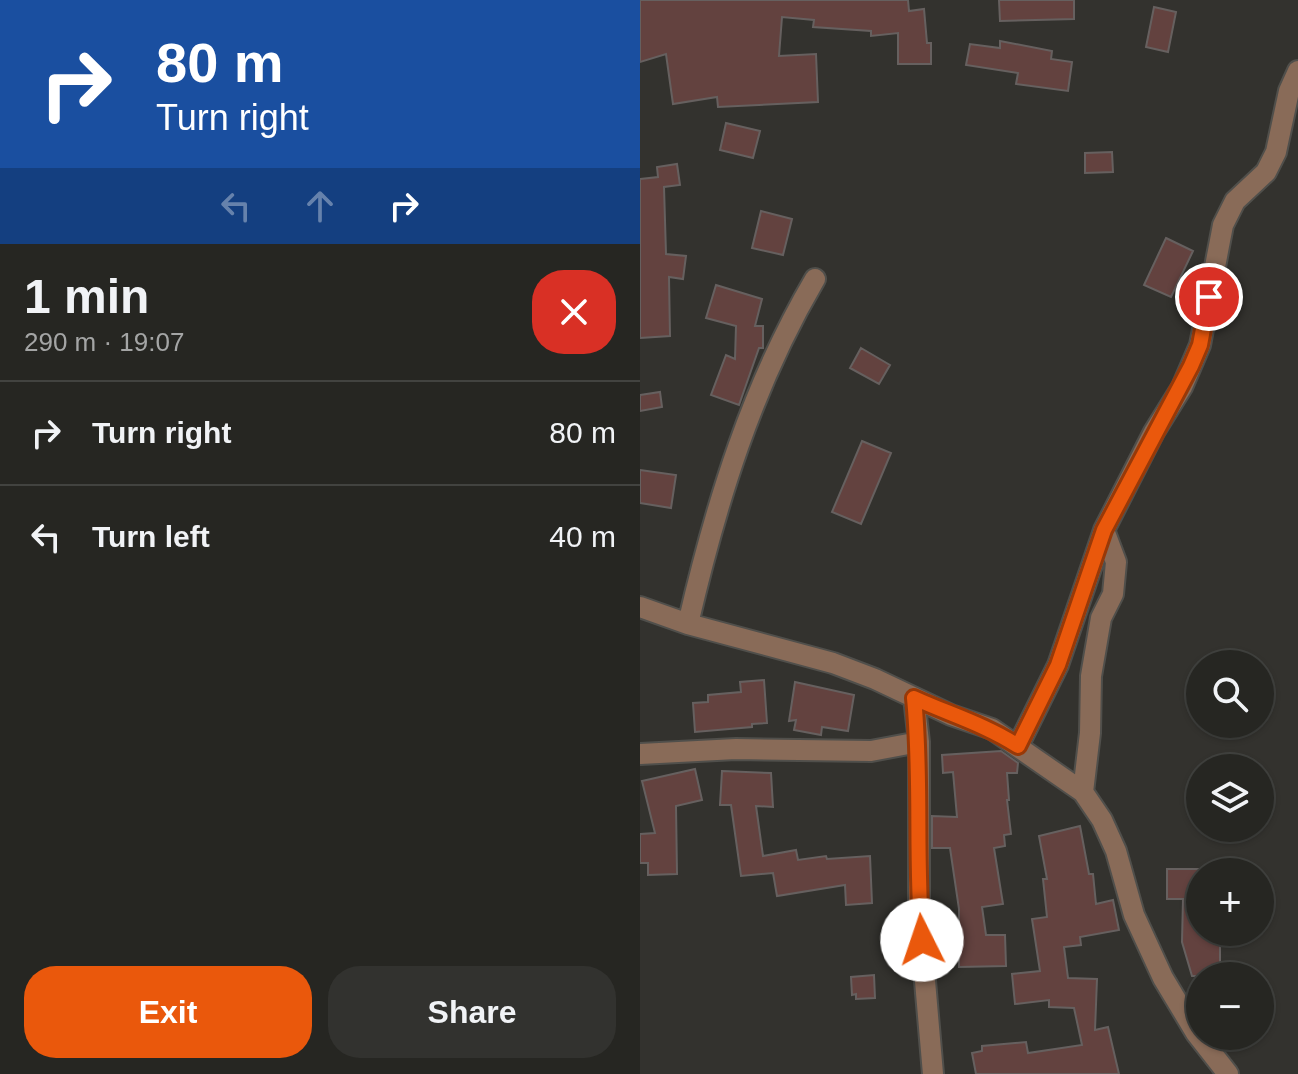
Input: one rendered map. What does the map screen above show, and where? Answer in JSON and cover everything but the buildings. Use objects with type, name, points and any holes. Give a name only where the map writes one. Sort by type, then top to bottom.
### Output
[{"type":"street","points":[[1018,746],[1058,665],[1104,530],[1154,432],[1182,387],[1200,345],[1223,225],[1235,201],[1266,172],[1276,152],[1289,91],[1298,71]]},
{"type":"street","points":[[688,624],[708,539],[733,457],[764,377],[793,316],[815,279]]},
{"type":"street","points":[[1083,792],[1090,733],[1091,676],[1101,618],[1113,594],[1116,562],[1104,530]]},
{"type":"street","points":[[640,607],[688,624],[833,663],[875,679],[951,715],[992,729],[1083,792],[1102,820],[1116,851],[1134,915],[1163,978],[1196,1033],[1228,1074]]},
{"type":"street","points":[[914,698],[919,742],[919,911],[933,1074]]},
{"type":"street","points":[[640,754],[736,749],[871,751],[919,742]]},
{"type":"route","points":[[922,940],[919,911],[919,742],[914,698],[992,729],[1018,746],[1058,665],[1104,530],[1154,432],[1182,387],[1200,345],[1209,297]]}]
